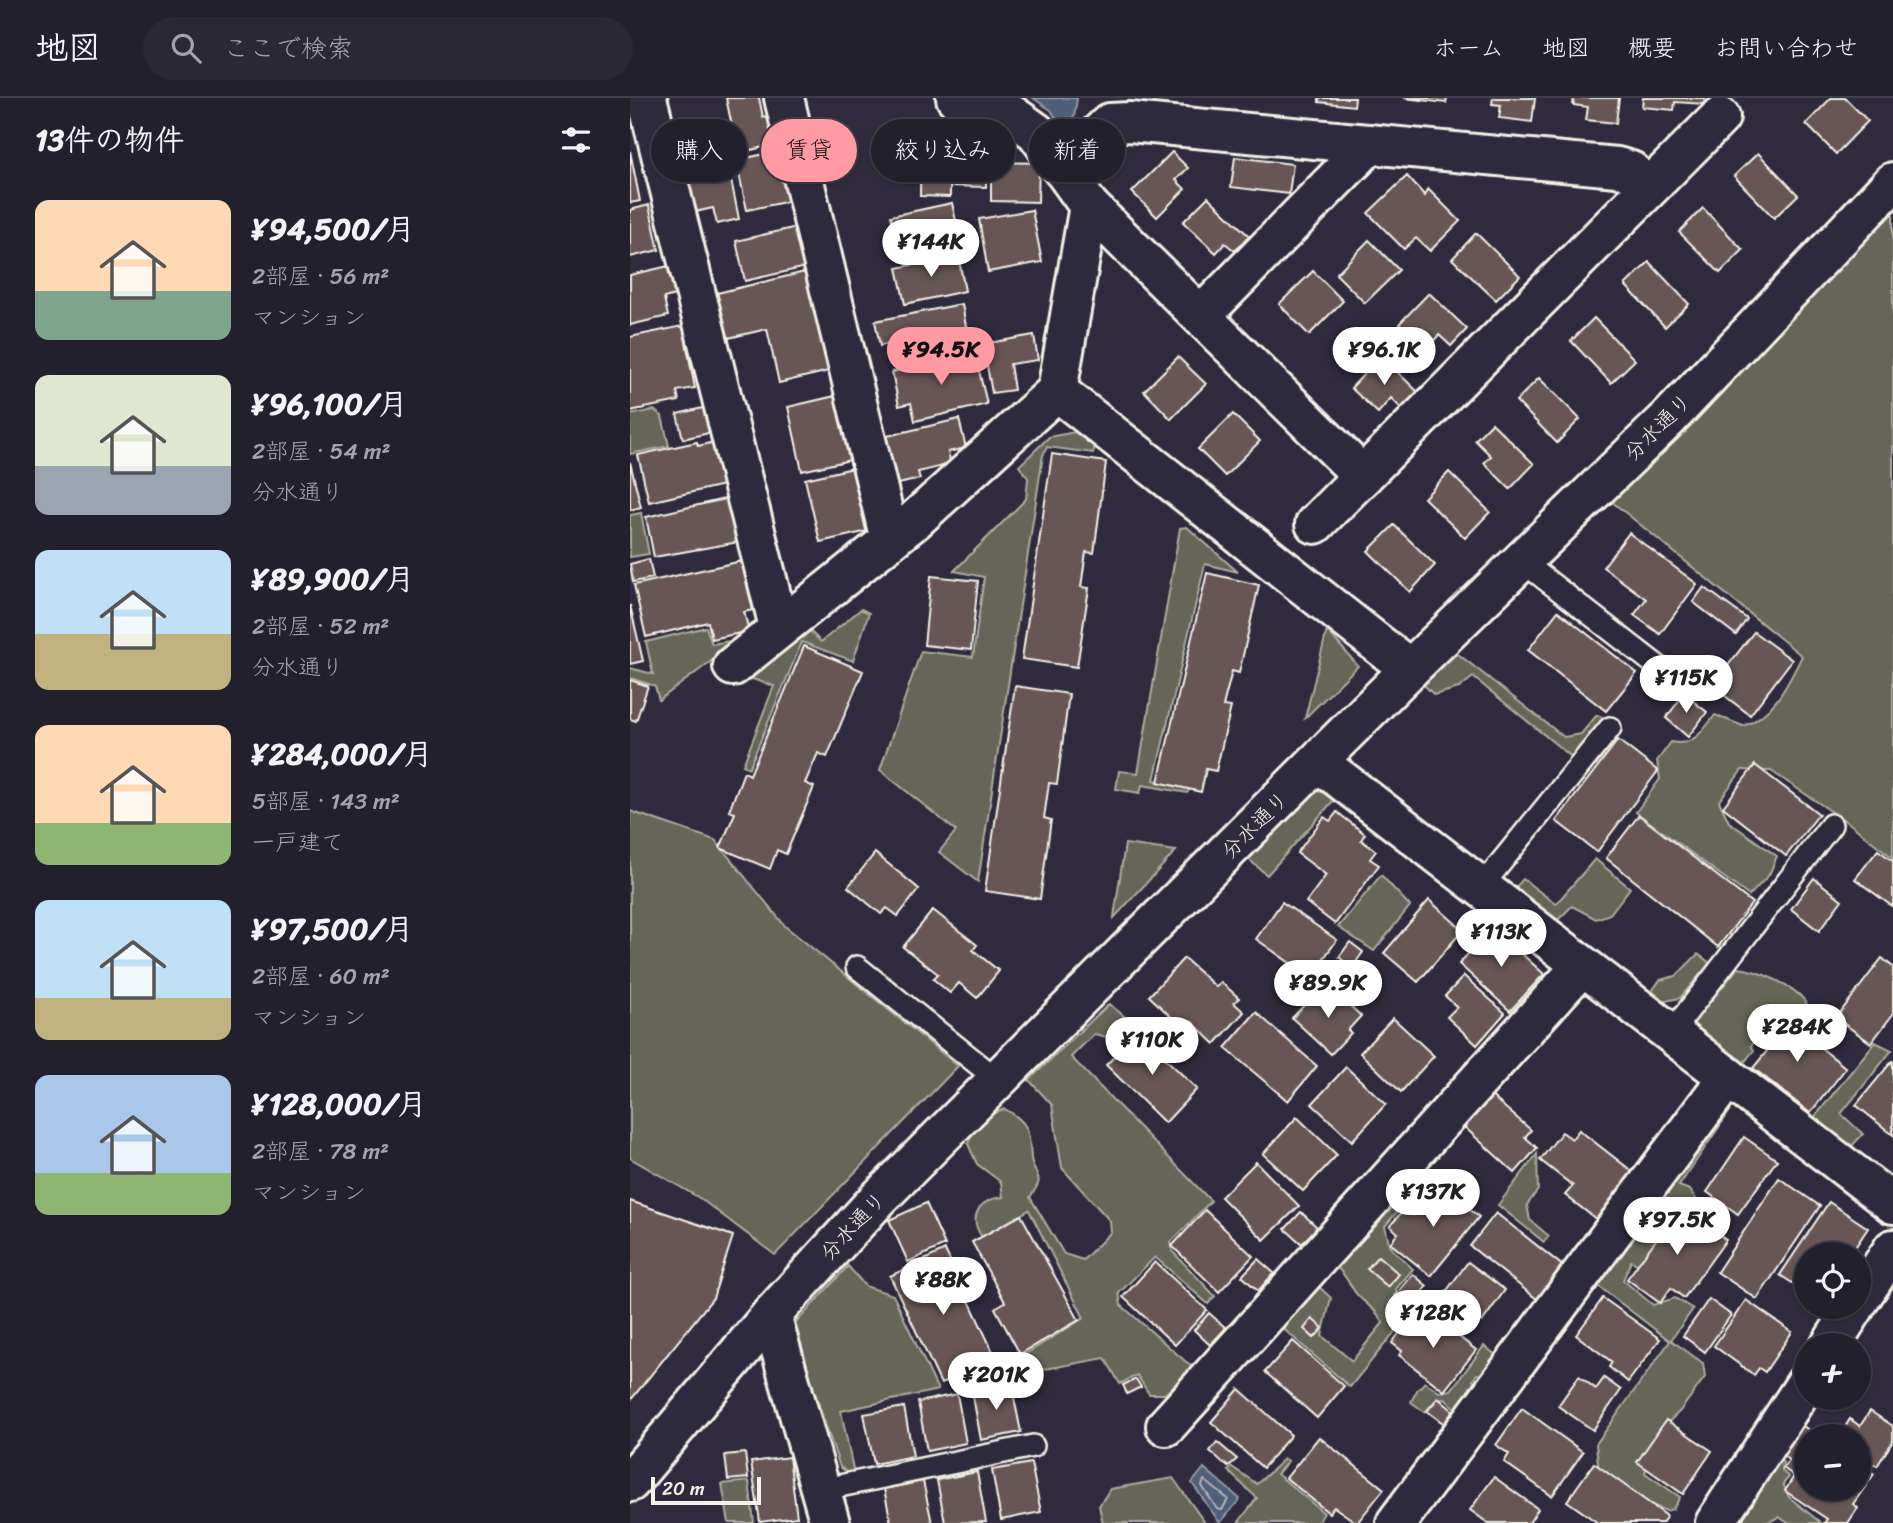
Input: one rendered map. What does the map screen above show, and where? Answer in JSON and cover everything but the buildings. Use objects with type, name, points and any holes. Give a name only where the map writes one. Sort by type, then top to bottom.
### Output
[{"type":"street","points":[[648,98],[779,627]]},
{"type":"street","points":[[784,98],[890,540]]},
{"type":"street","points":[[956,98],[992,101],[1029,127]]},
{"type":"street","points":[[1315,524],[1720,117]]},
{"type":"street","points":[[1125,122],[1617,167],[1631,171],[1648,188]]},
{"type":"street","points":[[1201,316],[1370,144]]},
{"type":"street","points":[[1071,182],[1089,206],[1363,476]]},
{"type":"street","name":"分水通り","points":[[630,1482],[771,1315],[878,1199],[1410,669],[1670,417],[1893,182]]},
{"type":"street","points":[[733,666],[890,540],[1057,391],[1089,206]]},
{"type":"street","points":[[1057,391],[1410,669]]},
{"type":"street","points":[[1318,762],[1893,1203]]},
{"type":"street","points":[[1166,1426],[1582,965]]},
{"type":"street","points":[[1396,1523],[1728,1077]]},
{"type":"street","points":[[1871,1282],[1893,1249]]},
{"type":"street","points":[[771,1315],[825,1506]]},
{"type":"street","points":[[1715,1523],[1794,1401]]},
{"type":"lane","points":[[1522,561],[1665,672]]},
{"type":"lane","points":[[1481,887],[1610,728]]},
{"type":"lane","points":[[1671,1033],[1830,825]]},
{"type":"lane","points":[[857,967],[999,1081]]},
{"type":"lane","points":[[825,1506],[1032,1446]]},
{"type":"green space","points":[[1893,207],[1893,858],[1850,824],[1771,771],[1742,770],[1719,801],[1729,822],[1777,856],[1769,875],[1749,896],[1636,812],[1660,779],[1657,761],[1671,742],[1691,740],[1702,732],[1715,715],[1743,726],[1754,721],[1779,697],[1802,656],[1611,501]]},
{"type":"green space","points":[[654,410],[662,416],[669,446],[630,454],[630,415]]},
{"type":"green space","points":[[1075,432],[1095,446],[1093,453],[1047,447],[1043,455],[978,882],[939,852],[956,831],[880,770],[921,651],[973,657],[984,577],[954,571],[1026,499],[1028,478],[1019,466],[1049,437]]},
{"type":"green space","points":[[641,513],[649,554],[630,557],[630,515]]},
{"type":"green space","points":[[1187,527],[1238,572],[1205,564],[1154,780],[1190,789],[1187,793],[1142,785],[1140,793],[1116,789],[1119,771],[1138,773],[1180,528]]},
{"type":"green space","points":[[861,609],[869,613],[853,661],[802,642],[749,768],[743,765],[774,686],[749,678],[808,629],[821,642]]},
{"type":"green space","points":[[706,627],[712,644],[741,639],[659,700],[655,686],[630,678],[630,668],[653,674],[646,642]]},
{"type":"green space","points":[[1327,630],[1358,666],[1305,718]]},
{"type":"green space","points":[[1458,654],[1564,737],[1581,734],[1597,715],[1607,719],[1574,759],[1473,677],[1459,688],[1434,695],[1422,683],[1449,657]]},
{"type":"green space","points":[[1314,791],[1324,792],[1334,800],[1267,875],[1247,858]]},
{"type":"green space","points":[[630,811],[715,840],[785,926],[958,1066],[775,1255],[701,1199],[630,1158]]},
{"type":"green space","points":[[1125,844],[1176,851],[1114,918],[1114,917]]},
{"type":"green space","points":[[1595,859],[1630,888],[1610,914],[1596,919],[1572,906],[1557,921],[1514,889],[1523,879],[1556,904]]},
{"type":"green space","points":[[1381,875],[1410,906],[1374,951],[1338,927]]},
{"type":"green space","points":[[1698,954],[1710,963],[1680,998],[1665,1001],[1652,991],[1660,980],[1676,976]]},
{"type":"green space","points":[[1738,968],[1764,975],[1792,989],[1805,1001],[1812,1017],[1805,1029],[1789,1014],[1773,1014],[1751,1046],[1754,1050],[1742,1065],[1690,1026]]},
{"type":"green space","points":[[1109,1004],[1124,1016],[1106,1037],[1094,1034],[1071,1057],[1211,1201],[1171,1242],[1172,1251],[1215,1296],[1208,1304],[1155,1257],[1119,1293],[1121,1305],[1192,1367],[1165,1394],[1149,1394],[1137,1375],[1120,1384],[1105,1358],[953,1386],[954,1381],[1022,1356],[1084,1318],[1029,1210],[982,1237],[976,1222],[978,1210],[988,1201],[1003,1197],[1001,1182],[977,1164],[968,1144],[982,1121],[1005,1109],[1024,1124],[1032,1164],[1039,1180],[1030,1197],[1064,1254],[1083,1260],[1111,1232],[1110,1221],[1062,1168],[1052,1105],[1029,1080]]},
{"type":"green space","points":[[1875,1042],[1892,1050],[1841,1114],[1863,1134],[1851,1147],[1813,1119]]},
{"type":"green space","points":[[1726,1105],[1732,1108],[1679,1186],[1690,1190],[1696,1199],[1691,1234],[1646,1268],[1631,1261],[1623,1280],[1653,1305],[1675,1298],[1693,1309],[1671,1340],[1703,1363],[1705,1377],[1680,1411],[1657,1433],[1645,1473],[1680,1497],[1673,1509],[1666,1511],[1614,1488],[1599,1473],[1596,1444],[1670,1341],[1597,1285]]},
{"type":"green space","points":[[1537,1154],[1538,1190],[1527,1205],[1530,1220],[1549,1236],[1544,1242],[1498,1205]]},
{"type":"green space","points":[[1422,1162],[1436,1176],[1410,1207],[1403,1205],[1385,1226],[1390,1247],[1413,1269],[1396,1289],[1397,1301],[1411,1312],[1350,1387],[1279,1325],[1316,1284],[1331,1298],[1322,1336],[1352,1361],[1383,1323],[1332,1263]]},
{"type":"green space","points":[[848,1266],[865,1286],[893,1295],[938,1390],[841,1411],[854,1474],[849,1474],[840,1467],[792,1327]]},
{"type":"green space","points":[[1484,1346],[1500,1358],[1487,1375],[1477,1374],[1473,1380],[1478,1391],[1460,1413],[1445,1399],[1436,1400],[1425,1412],[1411,1402],[1425,1382],[1439,1392],[1451,1390]]},
{"type":"green space","points":[[1774,1457],[1783,1462],[1782,1471],[1789,1477],[1783,1484],[1789,1497],[1821,1523],[1788,1523],[1779,1517],[1766,1523],[1742,1520],[1739,1523],[1730,1523]]},
{"type":"green space","points":[[1284,1459],[1288,1461],[1277,1474],[1324,1513],[1318,1523],[1238,1523],[1257,1498],[1228,1471],[1232,1467],[1257,1484]]},
{"type":"green space","points":[[1173,1478],[1205,1523],[1103,1523],[1099,1506],[1110,1489]]},
{"type":"green space","points":[[749,1481],[754,1523],[729,1523],[722,1484]]},
{"type":"water","points":[[1033,98],[1077,98],[1074,118],[1056,119],[1051,110]]},
{"type":"water","points":[[1204,1468],[1240,1499],[1220,1523],[1192,1483]]}]
